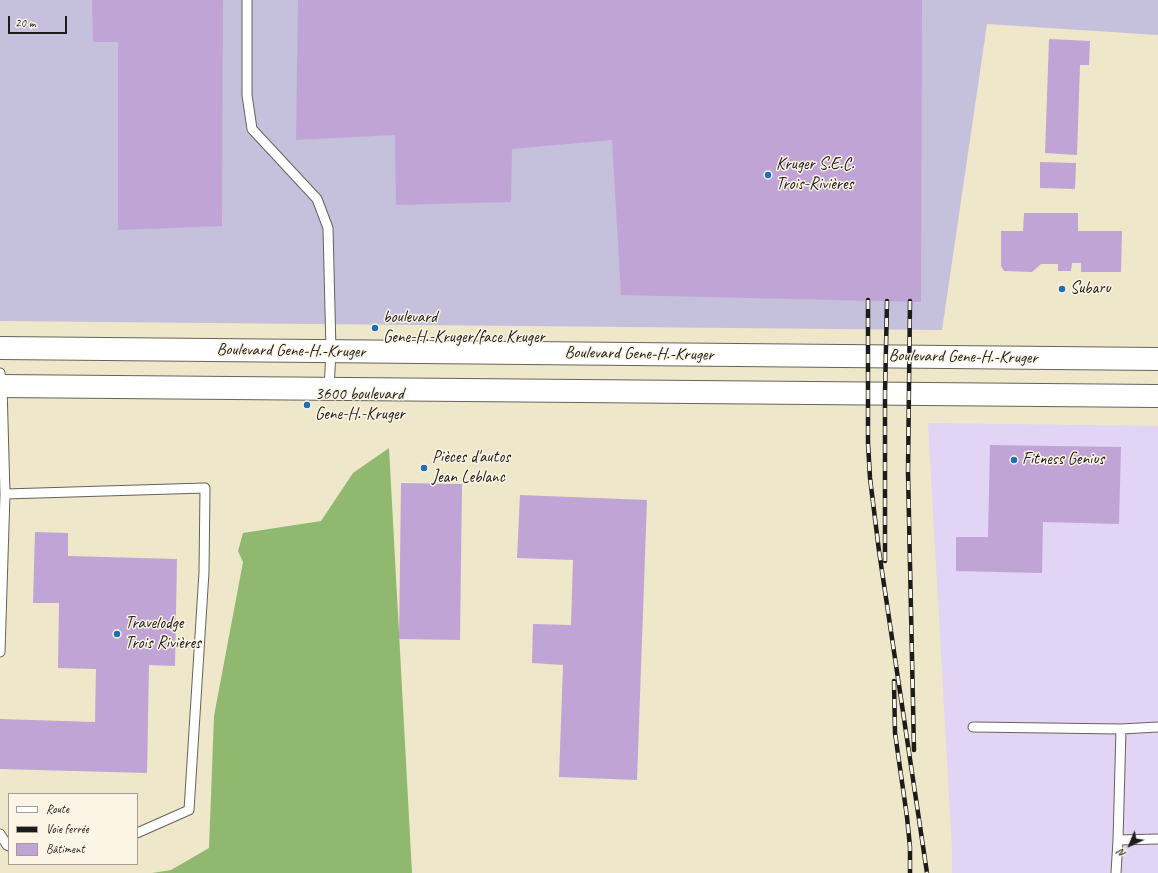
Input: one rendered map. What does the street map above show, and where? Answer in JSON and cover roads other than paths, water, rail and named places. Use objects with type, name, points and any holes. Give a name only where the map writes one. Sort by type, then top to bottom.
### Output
[{"type":"main road","name":"Boulevard Gene-H.-Kruger","points":[[0,348],[1158,359]]},
{"type":"main road","points":[[1,382],[329,389],[1158,396]]},
{"type":"lane","points":[[247,0],[247,95],[252,129],[317,199],[328,228],[331,351],[329,389]]},
{"type":"lane","points":[[0,652],[5,494],[1,382]]},
{"type":"lane","points":[[5,494],[205,488],[204,572],[189,810],[138,833]]},
{"type":"lane","points":[[973,727],[1121,729],[1158,727]]},
{"type":"lane","points":[[1116,873],[1121,729]]},
{"type":"lane","points":[[0,834],[8,846]]},
{"type":"lane","points":[[1118,840],[1158,839]]},
{"type":"railway","points":[[868,300],[868,443],[870,478],[879,551],[927,873]]},
{"type":"railway","points":[[885,561],[885,394],[887,301]]},
{"type":"railway","points":[[910,301],[908,472],[914,750]]},
{"type":"railway","points":[[894,681],[895,733],[907,817],[910,847],[910,873]]},
{"type":"place","name":"Kruger S.E.C. Trois-Rivières","points":[[768,175]]},
{"type":"place","name":"Subaru","points":[[1062,289]]},
{"type":"place","name":"boulevard Gene-H.-Kruger/face Kruger","points":[[375,328]]},
{"type":"place","name":"3600 boulevard Gene-H.-Kruger","points":[[307,405]]},
{"type":"place","name":"Fitness Genius","points":[[1014,460]]},
{"type":"place","name":"Pièces d'autos Jean Leblanc","points":[[424,468]]},
{"type":"place","name":"Travelodge Trois Rivières","points":[[117,634]]}]
